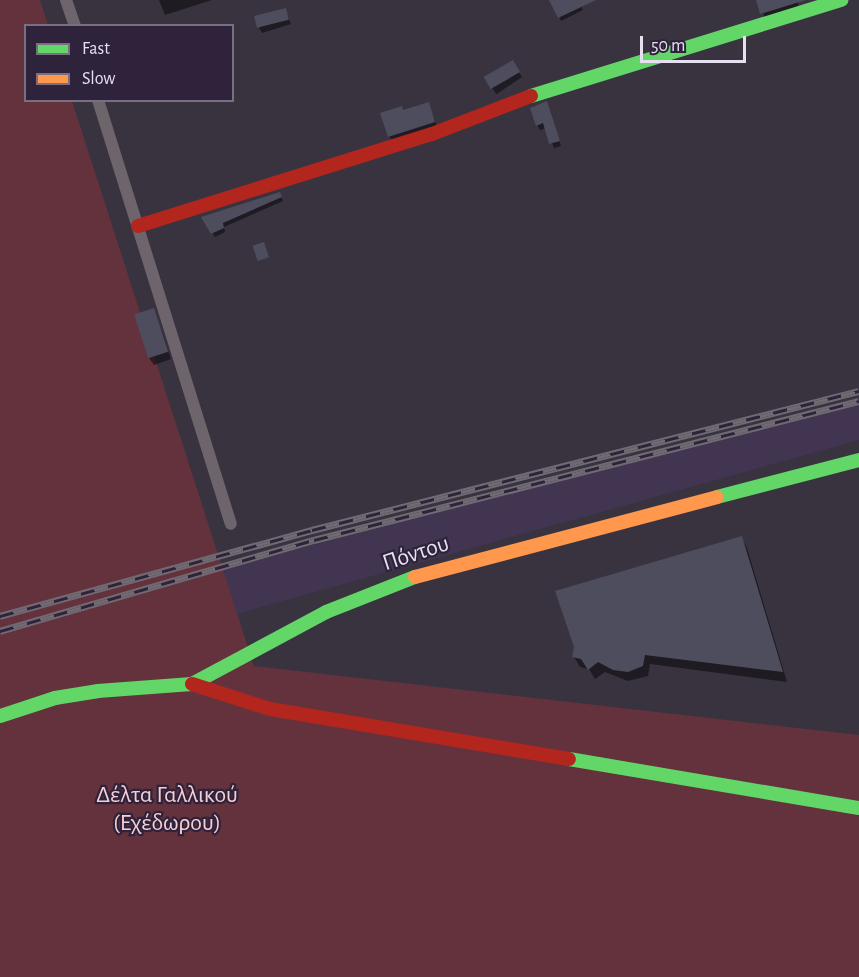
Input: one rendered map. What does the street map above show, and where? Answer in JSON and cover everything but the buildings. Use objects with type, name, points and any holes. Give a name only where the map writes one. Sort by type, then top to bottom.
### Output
[{"type":"street","points":[[66,0],[74,24]]},
{"type":"street","points":[[138,226],[432,134],[552,88],[842,0]]},
{"type":"street","points":[[99,102],[231,524]]},
{"type":"street","name":"Πόντου","points":[[0,716],[55,698],[98,691],[192,684],[326,612],[382,588],[442,568],[859,460]]},
{"type":"street","points":[[192,684],[270,709],[859,808]]},
{"type":"shaded area","points":[[859,397],[859,440],[0,680],[0,630]]},
{"type":"green space","name":"Δέλτα Γαλλικού (Εχέδωρου)","points":[[0,0],[40,0],[48,24],[24,24],[24,102],[72,102],[254,666],[859,735],[859,977],[0,977]]},
{"type":"railway","points":[[0,616],[312,530],[859,391]]},
{"type":"railway","points":[[0,631],[314,540],[859,401]]},
{"type":"traffic: fast","points":[[531,96],[842,0]]},
{"type":"traffic: fast","points":[[717,497],[859,460]]},
{"type":"traffic: fast","points":[[0,716],[55,698],[98,691],[192,684],[326,612],[415,577]]},
{"type":"traffic: fast","points":[[569,759],[859,808]]},
{"type":"traffic: slow","points":[[415,577],[717,497]]},
{"type":"traffic: jam","points":[[138,226],[432,134],[531,96]]},
{"type":"traffic: jam","points":[[192,684],[270,709],[569,759]]}]
